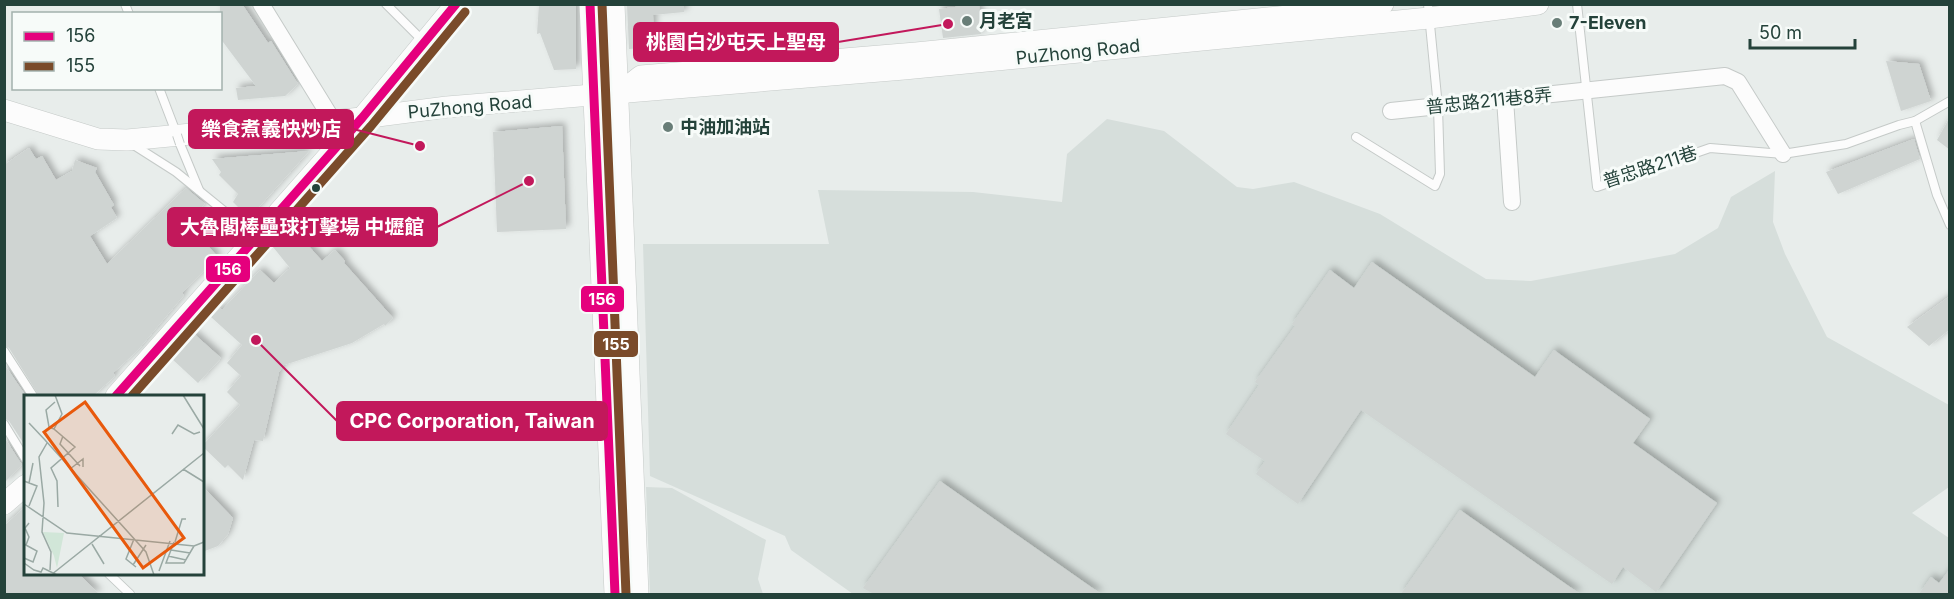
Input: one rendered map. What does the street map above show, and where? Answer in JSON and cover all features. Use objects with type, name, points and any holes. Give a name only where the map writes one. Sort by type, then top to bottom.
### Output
[{"type":"street","points":[[261,4],[333,121]]},
{"type":"street","points":[[117,395],[362,118],[456,4]]},
{"type":"street","points":[[590,4],[615,594]]},
{"type":"street","points":[[614,4],[638,594]]},
{"type":"street","name":"PuZhong Road","points":[[618,94],[641,76],[916,53],[1318,13],[1383,4]]},
{"type":"street","name":"PuZhong Road","points":[[4,110],[98,139],[127,140],[333,121],[447,107],[593,97],[904,69],[1429,11],[1538,4]]},
{"type":"street","name":"普忠路211巷8弄","points":[[1391,111],[1725,76],[1738,82],[1783,154]]},
{"type":"street","points":[[1505,99],[1512,202]]},
{"type":"street","points":[[4,504],[24,488]]},
{"type":"lane","points":[[386,4],[425,42]]},
{"type":"lane","name":"普忠路211巷","points":[[1577,4],[1596,187],[1710,148],[1783,154],[1846,144],[1899,124],[1916,121],[1950,101]]},
{"type":"lane","points":[[1356,137],[1435,186],[1440,174],[1438,107],[1429,11]]},
{"type":"lane","points":[[160,90],[200,191]]},
{"type":"lane","points":[[1916,121],[1937,195],[1950,225]]},
{"type":"lane","points":[[127,140],[176,172],[257,238]]},
{"type":"lane","points":[[4,351],[32,395]]},
{"type":"lane","points":[[4,424],[24,456]]},
{"type":"lane","points":[[112,575],[130,594]]},
{"type":"shaded area","points":[[1107,119],[1164,131],[1237,187],[1253,189],[1294,182],[1380,214],[1486,279],[1531,281],[1675,254],[1718,228],[1731,197],[1775,171],[1773,222],[1785,254],[1827,337],[1949,405],[1949,487],[1912,513],[1949,538],[1949,594],[853,594],[791,550],[785,536],[650,476],[643,244],[829,244],[818,190],[973,192],[1062,202],[1067,154]]},
{"type":"shaded area","points":[[646,487],[672,488],[766,540],[758,579],[763,594],[650,594]]},
{"type":"building","points":[[220,4],[242,4],[268,43],[271,41],[298,84],[285,96],[238,100],[236,88],[256,86],[222,41],[222,12],[220,12]]},
{"type":"building","points":[[539,4],[576,4],[576,69],[554,70],[540,33],[537,34]]},
{"type":"building","points":[[627,4],[684,4],[684,12],[653,15],[654,47],[629,49]]},
{"type":"building","name":"月老宮","points":[[979,4],[981,34],[943,38],[939,9]]},
{"type":"building","points":[[1886,61],[1919,64],[1931,101],[1901,111]]},
{"type":"building","points":[[1950,117],[1950,150],[1937,140]]},
{"type":"building","points":[[562,126],[566,229],[497,232],[493,132]]},
{"type":"building","points":[[1914,139],[1920,159],[1838,194],[1826,172]]},
{"type":"building","points":[[29,148],[36,159],[42,156],[56,180],[72,171],[75,160],[97,168],[95,172],[114,205],[111,207],[117,218],[90,236],[107,264],[186,188],[205,204],[186,222],[218,257],[182,293],[184,295],[137,351],[113,373],[115,376],[94,395],[38,395],[9,348],[4,345],[4,165]]},
{"type":"building","points":[[309,151],[249,218],[233,202],[238,194],[219,175],[221,172],[212,159]]},
{"type":"building","points":[[289,224],[322,261],[335,250],[393,318],[385,326],[384,324],[352,343],[284,365],[279,372],[263,441],[254,440],[243,480],[228,465],[225,468],[204,448],[204,444],[240,405],[227,392],[241,376],[227,363],[242,345],[211,317],[220,308],[222,310],[260,270],[274,283],[290,268],[269,242]]},
{"type":"building","points":[[1372,262],[1535,377],[1554,350],[1650,419],[1633,443],[1717,503],[1656,592],[1623,567],[1612,584],[1361,410],[1298,504],[1256,474],[1265,461],[1226,434],[1259,385],[1255,382],[1295,326],[1292,324],[1330,270],[1354,288]]},
{"type":"building","points":[[1950,296],[1950,329],[1929,346],[1907,327]]},
{"type":"building","points":[[193,333],[221,358],[198,383],[171,358]]},
{"type":"building","points":[[4,364],[25,395],[24,444],[9,421],[4,418]]},
{"type":"building","points":[[4,437],[22,465],[4,483]]},
{"type":"building","points":[[940,481],[1101,594],[874,594],[863,588]]},
{"type":"building","points":[[204,488],[233,518],[228,534],[218,546],[204,551]]},
{"type":"building","points":[[24,508],[24,575],[80,575],[99,594],[4,594],[4,526]]},
{"type":"building","points":[[1460,510],[1580,594],[1401,594]]},
{"type":"building","points":[[1950,569],[1950,594],[1919,594],[1931,577],[1939,583]]},
{"type":"transit line","name":"156","points":[[117,395],[362,118],[456,4]]},
{"type":"transit line","name":"156","points":[[590,4],[615,594]]},
{"type":"transit line","name":"155","points":[[602,4],[626,594]]},
{"type":"transit line","name":"155","points":[[133,395],[371,126],[465,12]]},
{"type":"place","name":"月老宮","points":[[967,21]]},
{"type":"place","name":"7-Eleven","points":[[1557,23]]},
{"type":"place","name":"桃園白沙屯天上聖母","points":[[948,24]]},
{"type":"place","name":"中油加油站","points":[[668,127]]},
{"type":"place","name":"樂食煮義快炒店","points":[[420,146]]},
{"type":"place","name":"大魯閣棒壘球打擊場 中壢館","points":[[529,181]]},
{"type":"place","name":"CPC Corporation, Taiwan","points":[[256,340]]}]
